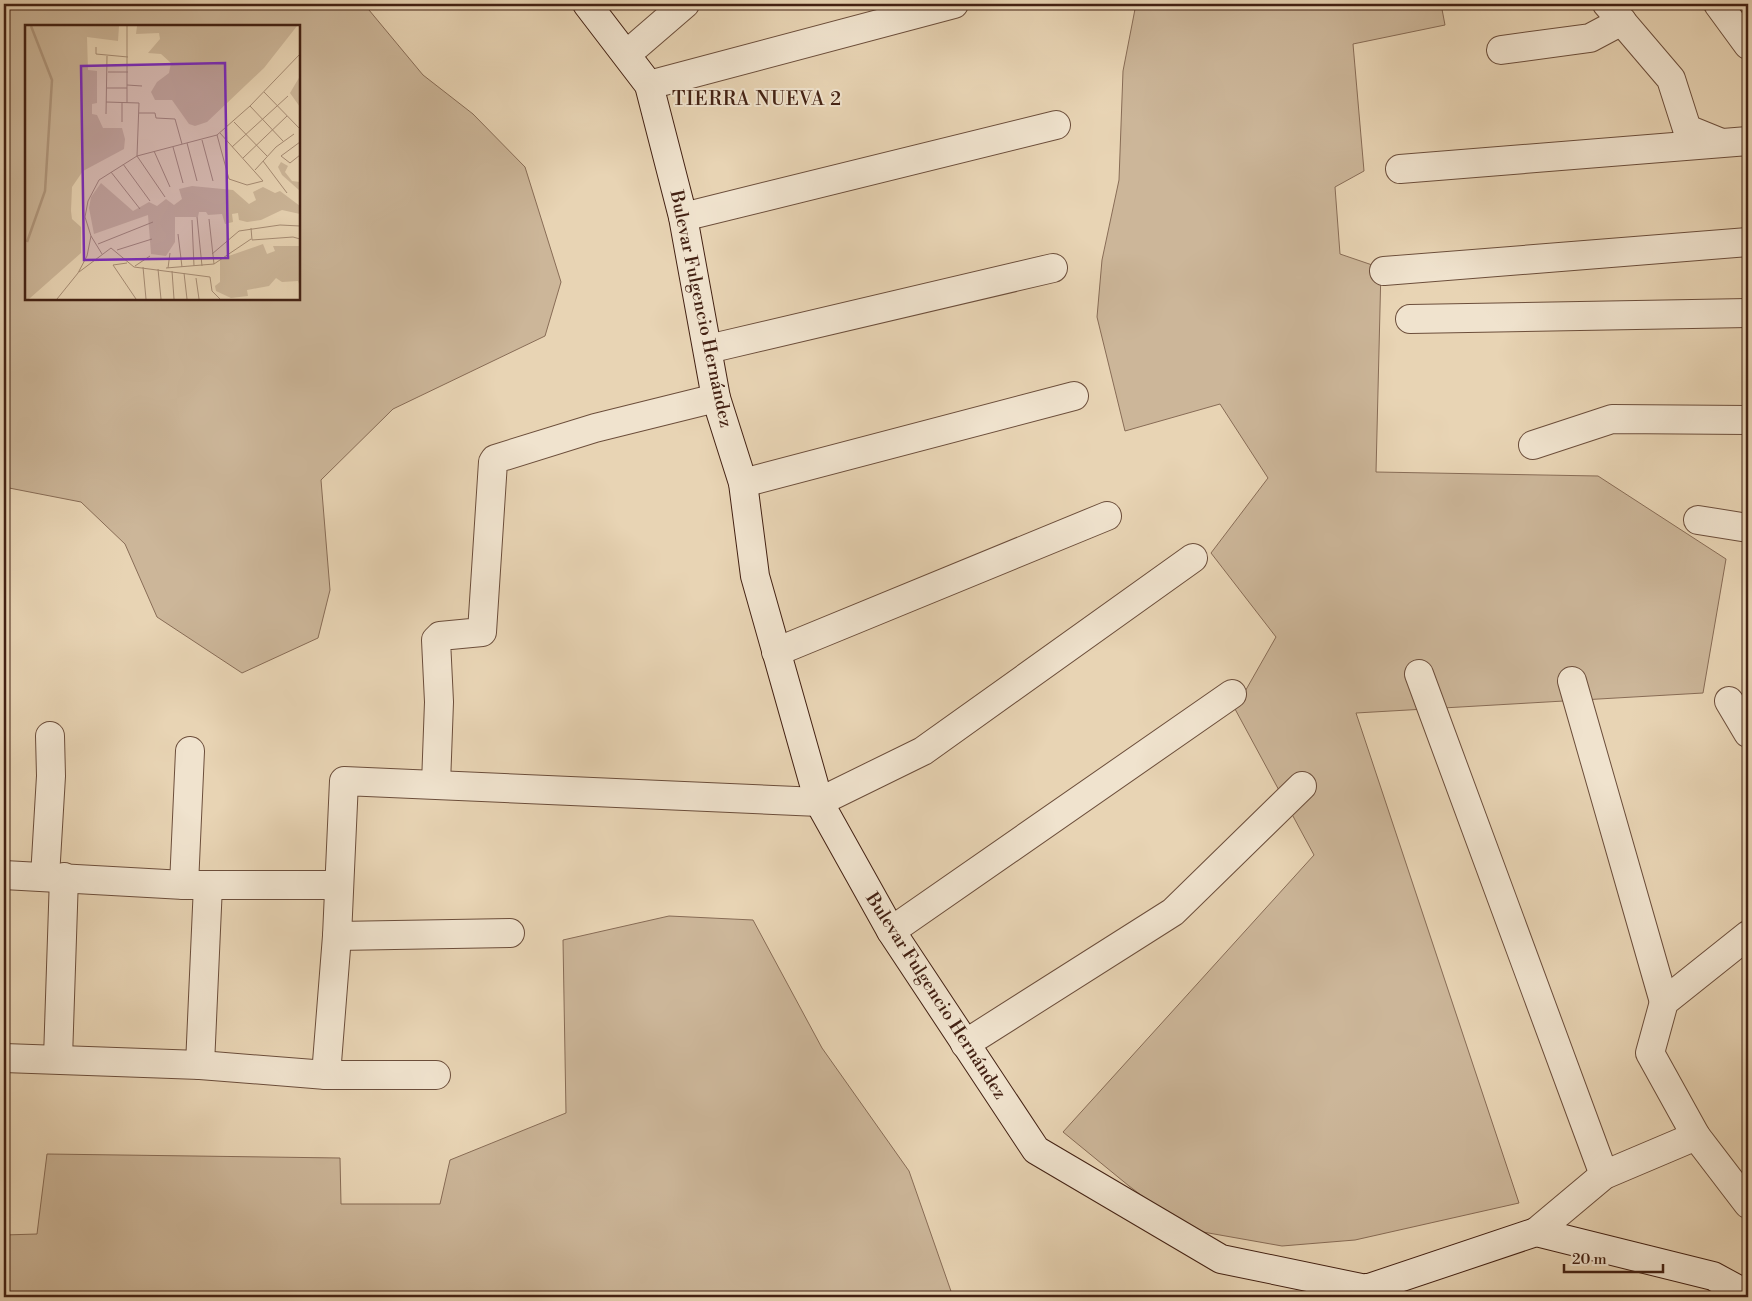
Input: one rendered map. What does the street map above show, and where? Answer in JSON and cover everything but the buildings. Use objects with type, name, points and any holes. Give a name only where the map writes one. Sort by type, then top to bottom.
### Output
[{"type":"street","name":"Bulevar Fulgencio Hernández","points":[[587,4],[627,54],[648,85],[683,217],[716,398],[742,483],[755,576],[819,802],[891,931],[1036,1150],[1221,1259],[1366,1288],[1536,1232]]},
{"type":"street","points":[[627,54],[685,4]]},
{"type":"street","points":[[648,85],[954,4]]},
{"type":"street","points":[[1718,4],[1748,45]]},
{"type":"street","points":[[1501,50],[1590,38],[1614,12],[1671,79],[1687,128],[1720,143]]},
{"type":"street","points":[[683,217],[1056,125]]},
{"type":"street","points":[[1400,169],[1748,141]]},
{"type":"street","points":[[1384,271],[1748,242]]},
{"type":"street","points":[[708,349],[1053,268]]},
{"type":"street","points":[[1410,319],[1748,313]]},
{"type":"street","points":[[742,483],[1074,396]]},
{"type":"street","points":[[436,784],[438,702],[436,640],[440,636],[482,632],[493,462],[495,459],[595,428],[716,398]]},
{"type":"street","points":[[1534,445],[1612,419],[1748,420]]},
{"type":"street","points":[[776,652],[1108,516]]},
{"type":"street","points":[[1698,520],[1748,528]]},
{"type":"street","points":[[326,1075],[337,936],[344,781],[819,802],[923,751],[1193,558]]},
{"type":"street","points":[[1419,674],[1604,1175]]},
{"type":"street","points":[[1572,681],[1664,1002],[1650,1053],[1696,1136],[1748,1204]]},
{"type":"street","points":[[891,931],[1232,694]]},
{"type":"street","points":[[1729,701],[1748,733]]},
{"type":"street","points":[[50,736],[58,1058]]},
{"type":"street","points":[[190,751],[196,885],[200,1065]]},
{"type":"street","points":[[965,1044],[1173,912],[1302,786]]},
{"type":"street","points":[[4,875],[196,885],[339,886]]},
{"type":"street","points":[[337,936],[510,933]]},
{"type":"street","points":[[1664,1002],[1748,935]]},
{"type":"street","points":[[4,1058],[58,1058],[200,1065],[326,1075],[436,1075]]},
{"type":"street","points":[[1536,1232],[1604,1175],[1696,1136]]},
{"type":"street","points":[[1536,1232],[1713,1276],[1748,1295]]},
{"type":"shaded area","points":[[4,4],[364,4],[423,75],[473,114],[525,167],[561,282],[545,336],[393,409],[321,480],[330,590],[318,638],[242,673],[157,617],[125,544],[81,502],[4,487]]},
{"type":"shaded area","points":[[1136,4],[1441,4],[1445,25],[1353,44],[1364,171],[1335,187],[1340,254],[1381,268],[1376,472],[1598,476],[1726,559],[1703,693],[1356,713],[1519,1203],[1355,1240],[1282,1246],[1186,1229],[1129,1186],[1063,1132],[1314,855],[1235,709],[1276,637],[1211,553],[1268,478],[1220,404],[1125,431],[1097,317],[1102,260],[1119,180],[1123,71]]},
{"type":"shaded area","points":[[669,916],[753,920],[822,1048],[909,1171],[953,1297],[4,1297],[4,1235],[37,1234],[47,1154],[340,1158],[341,1204],[440,1204],[450,1160],[566,1113],[563,940]]},
{"type":"district","name":"TIERRA NUEVA 2","points":[[757,99]]}]
